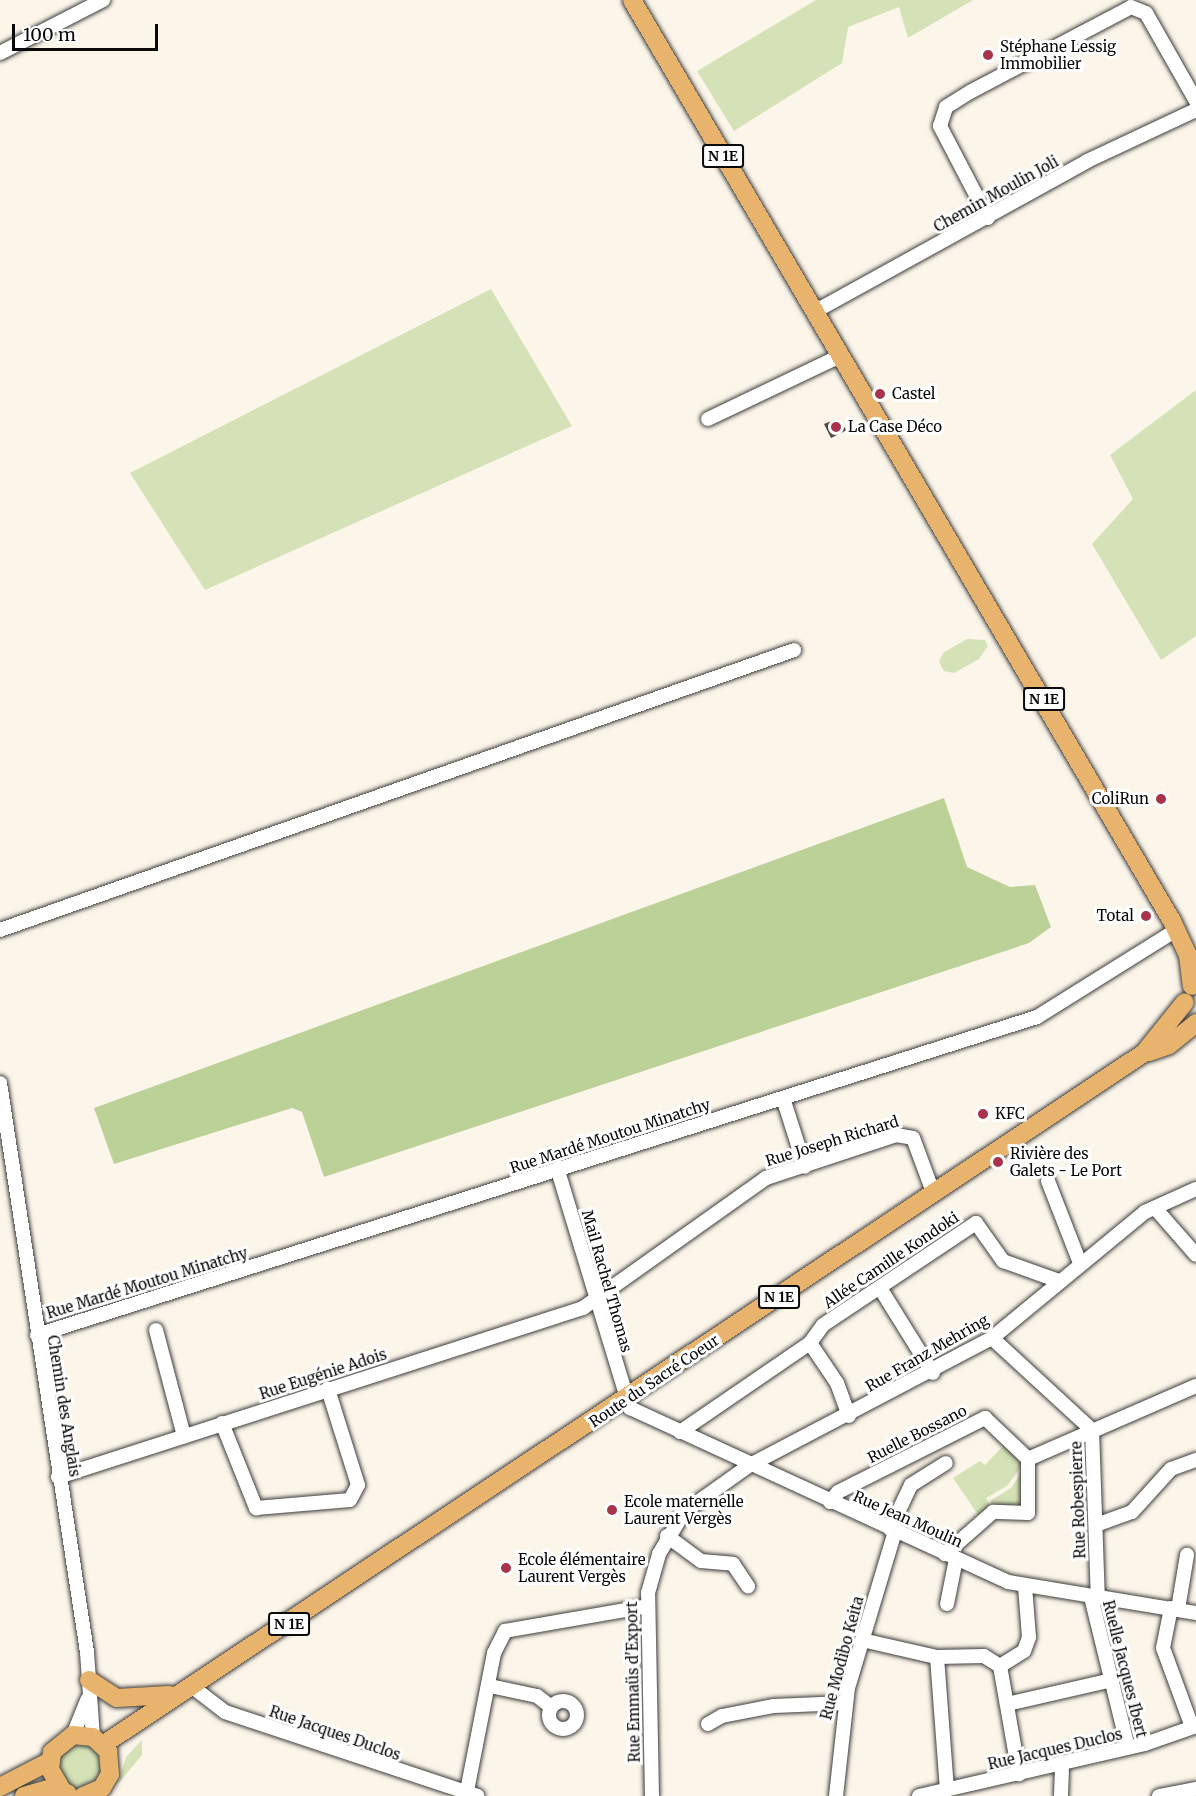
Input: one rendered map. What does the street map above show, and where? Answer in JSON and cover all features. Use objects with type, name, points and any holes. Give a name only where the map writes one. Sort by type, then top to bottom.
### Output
[{"type":"main road","name":"N 1E","points":[[632,0],[1174,925],[1188,955],[1192,997]]},
{"type":"main road","name":"N 1E","points":[[1174,925],[1196,952]]},
{"type":"main road","name":"Route du Sacré Coeur","points":[[102,1746],[160,1704],[625,1401],[933,1192],[1144,1053],[1192,997]]},
{"type":"main road","name":"Route du Sacré Coeur","points":[[1144,1053],[1169,1046],[1196,1023]]},
{"type":"main road","points":[[89,1689],[129,1700],[183,1689]]},
{"type":"main road","points":[[24,1796],[84,1794],[110,1774],[102,1746],[73,1735],[57,1744],[50,1761],[52,1777],[84,1794]]},
{"type":"main road","points":[[0,1787],[50,1761]]},
{"type":"street","points":[[0,53],[103,0]]},
{"type":"street","points":[[988,218],[940,126],[946,107],[970,92],[1131,7],[1146,13],[1196,101]]},
{"type":"street","name":"Chemin Moulin Joli","points":[[814,312],[988,218],[1087,161],[1196,110]]},
{"type":"street","points":[[708,419],[840,356]]},
{"type":"street","points":[[0,930],[794,650]]},
{"type":"street","name":"Rue Mardé Moutou Minatchy","points":[[37,1335],[1037,1017],[1174,925]]},
{"type":"street","name":"Chemin des Anglais","points":[[0,1083],[89,1689],[102,1746]]},
{"type":"street","points":[[783,1098],[805,1167]]},
{"type":"street","name":"Rue Joseph Richard","points":[[595,1299],[766,1178],[909,1134],[933,1192]]},
{"type":"street","name":"Mail Rachel Thomas","points":[[558,1171],[625,1401]]},
{"type":"street","points":[[1048,1181],[1080,1263]]},
{"type":"street","name":"Rue Franz Mehring","points":[[750,1466],[933,1373],[992,1338],[1080,1263],[1155,1208],[1196,1189]]},
{"type":"street","points":[[1155,1208],[1196,1256]]},
{"type":"street","name":"Allée Camille Kondoki","points":[[680,1432],[810,1343],[823,1325],[976,1223],[1003,1261],[1059,1281]]},
{"type":"street","points":[[880,1288],[933,1373]]},
{"type":"street","name":"Rue Eugénie Adois","points":[[58,1478],[222,1423],[583,1308],[595,1299]]},
{"type":"street","points":[[156,1330],[184,1436]]},
{"type":"street","name":"Rue Robespierre","points":[[992,1338],[1092,1430],[1096,1525],[1094,1597]]},
{"type":"street","points":[[810,1343],[837,1383],[849,1416]]},
{"type":"street","points":[[947,1604],[950,1557],[993,1512],[1028,1513],[1028,1459],[1196,1386]]},
{"type":"street","points":[[222,1423],[256,1508],[350,1500],[358,1489],[357,1479],[328,1389]]},
{"type":"street","name":"Rue Jean Moulin","points":[[625,1401],[680,1432],[750,1466],[950,1557],[1025,1586],[1196,1613]]},
{"type":"street","name":"Ruelle Bossano","points":[[830,1502],[838,1492],[985,1418],[1028,1459]]},
{"type":"street","points":[[1096,1525],[1132,1512],[1172,1469],[1196,1460]]},
{"type":"street","name":"Rue Modibo Keita","points":[[836,1796],[845,1703],[892,1530],[911,1485],[946,1463]]},
{"type":"street","name":"Rue Emmaüs d'Export","points":[[652,1796],[648,1606],[667,1536],[684,1512],[750,1466]]},
{"type":"street","points":[[667,1536],[701,1561],[733,1564],[748,1586]]},
{"type":"street","points":[[1187,1555],[1162,1648],[1194,1726]]},
{"type":"street","points":[[1000,1666],[1024,1651],[1029,1637],[1025,1586]]},
{"type":"street","name":"Ruelle Jacques Ibert","points":[[1094,1597],[1128,1748]]},
{"type":"street","points":[[470,1795],[496,1643],[512,1628],[648,1606]]},
{"type":"street","points":[[862,1640],[937,1657],[984,1656],[1000,1666],[1019,1774]]},
{"type":"street","points":[[937,1657],[947,1790]]},
{"type":"street","points":[[1007,1704],[1112,1680]]},
{"type":"street","points":[[490,1686],[537,1696],[551,1707]]},
{"type":"street","points":[[73,1735],[89,1689]]},
{"type":"street","name":"Rue Jacques Duclos","points":[[183,1689],[225,1712],[470,1795]]},
{"type":"street","points":[[708,1724],[722,1716],[774,1706],[845,1703]]},
{"type":"street","name":"Rue Jacques Duclos","points":[[919,1796],[1128,1748],[1194,1726]]},
{"type":"street","points":[[1061,1796],[1062,1763]]},
{"type":"street","points":[[1159,1796],[1196,1789]]},
{"type":"green space","points":[[816,0],[973,0],[908,38],[899,7],[848,27],[842,63],[734,131],[697,71]]},
{"type":"green space","points":[[491,289],[572,426],[205,590],[130,473]]},
{"type":"green space","points":[[1196,390],[1196,636],[1161,660],[1092,544],[1133,499],[1110,455]]},
{"type":"green space","points":[[967,639],[985,640],[988,646],[979,659],[954,673],[944,671],[939,662],[943,653]]},
{"type":"green space","points":[[944,798],[967,867],[1010,887],[1035,885],[1051,927],[1029,943],[324,1177],[302,1112],[292,1108],[114,1164],[94,1108]]},
{"type":"green space","points":[[1004,1445],[1024,1463],[1007,1486],[986,1498],[991,1508],[979,1516],[953,1478],[980,1461],[985,1465]]},
{"type":"green space","points":[[1027,1464],[1027,1498],[1019,1511],[995,1510],[990,1501],[1011,1488]]},
{"type":"green space","points":[[142,1740],[142,1755],[118,1784],[126,1757]]},
{"type":"green space","points":[[80,1745],[89,1746],[96,1751],[101,1758],[101,1776],[96,1783],[89,1788],[80,1789],[71,1788],[64,1783],[59,1776],[58,1767],[59,1758],[64,1751],[71,1746]]},
{"type":"building","name":"La Case Déco","points":[[836,419],[847,430],[831,438],[824,424]]},
{"type":"place","name":"Stéphane Lessig Immobilier","points":[[988,55]]},
{"type":"place","name":"Castel","points":[[880,394]]},
{"type":"place","name":"La Case Déco","points":[[836,427]]},
{"type":"place","name":"ColiRun","points":[[1161,799]]},
{"type":"place","name":"Total","points":[[1146,916]]},
{"type":"place","name":"KFC","points":[[983,1114]]},
{"type":"place","name":"Rivière des Galets - Le Port","points":[[998,1162]]},
{"type":"place","name":"Ecole maternelle Laurent Vergès","points":[[612,1510]]},
{"type":"place","name":"Ecole élémentaire Laurent Vergès","points":[[506,1568]]}]
